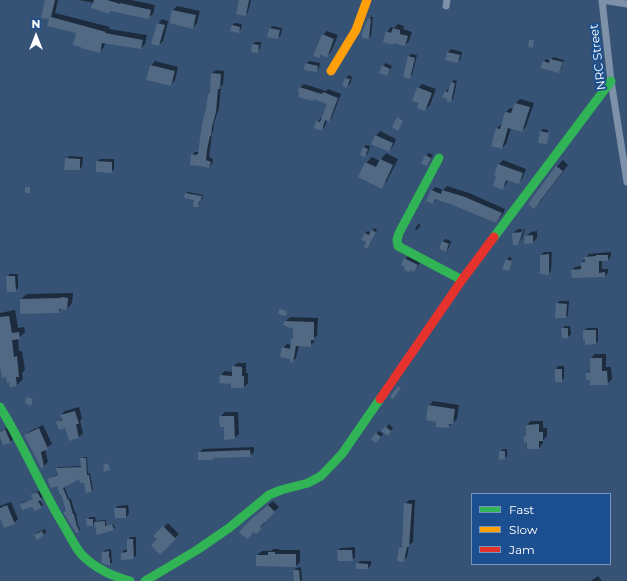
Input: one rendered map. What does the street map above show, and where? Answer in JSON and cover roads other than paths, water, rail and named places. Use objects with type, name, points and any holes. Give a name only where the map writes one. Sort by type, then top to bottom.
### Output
[{"type":"street","points":[[332,71],[356,30],[367,0]]},
{"type":"street","points":[[602,0],[627,4]]},
{"type":"street","name":"NRC Street","points":[[602,0],[611,80],[627,182]]},
{"type":"street","points":[[145,581],[181,560],[229,528],[269,495],[321,476],[342,454],[462,280],[611,80]]},
{"type":"street","points":[[438,158],[399,233],[397,240],[398,246],[462,280]]},
{"type":"street","points":[[0,407],[11,425],[56,513],[81,554],[100,570],[130,581]]}]
